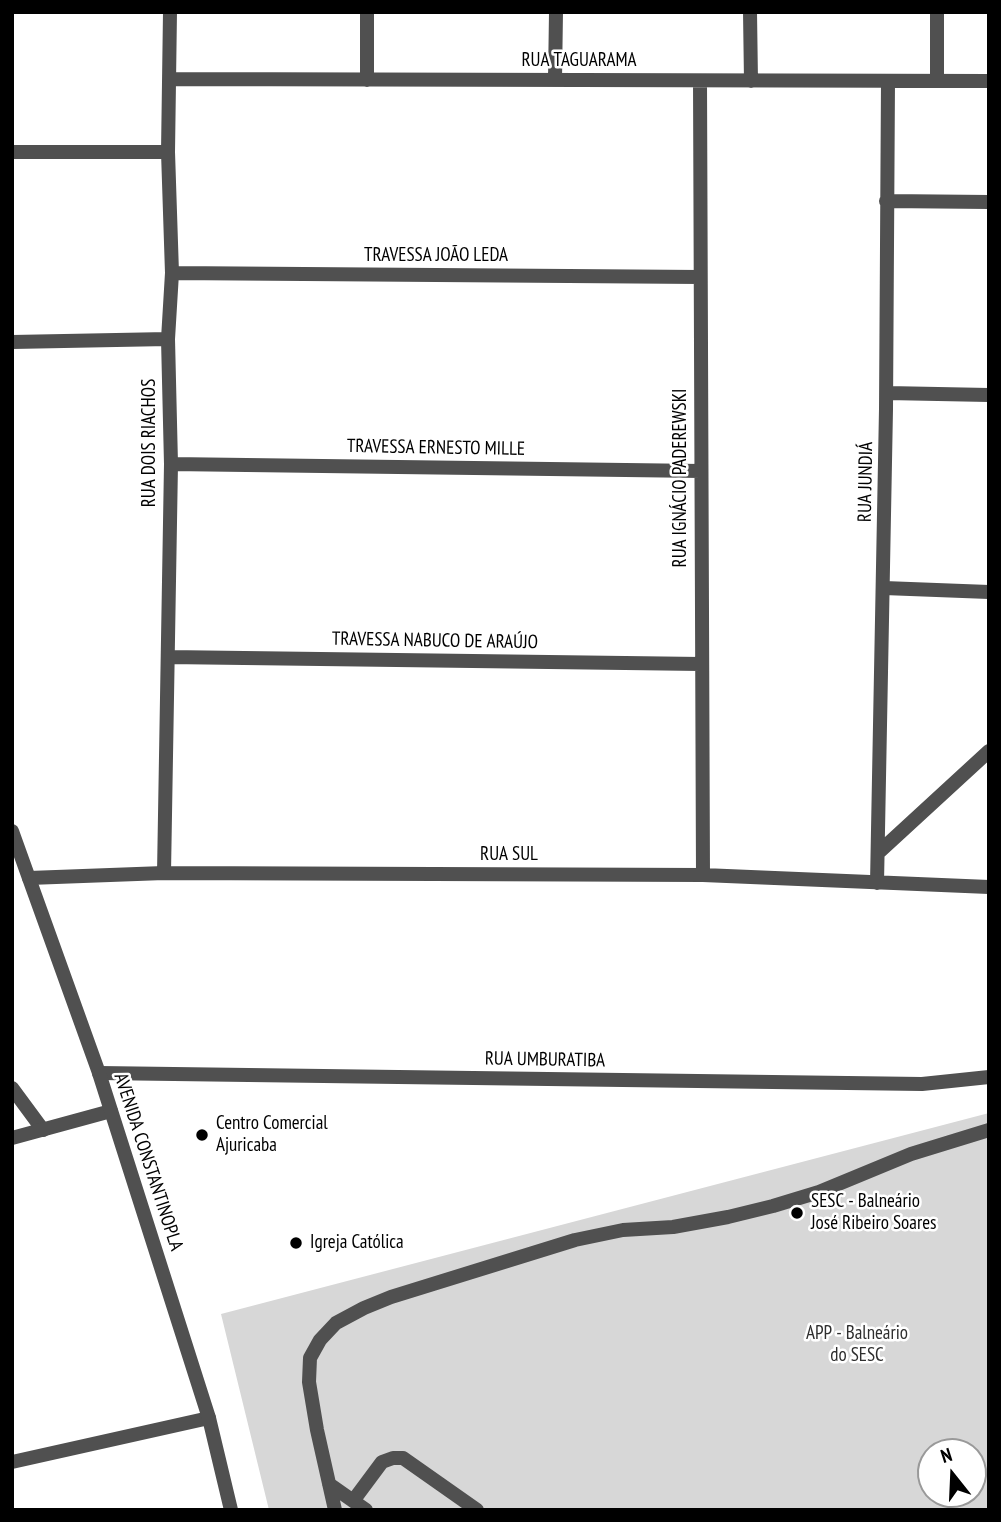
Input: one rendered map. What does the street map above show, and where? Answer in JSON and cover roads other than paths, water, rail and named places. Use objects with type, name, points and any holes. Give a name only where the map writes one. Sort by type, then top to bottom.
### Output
[{"type":"street","name":"RUA DOIS RIACHOS","points":[[164,873],[171,464],[169,340],[172,273],[168,152],[170,12]]},
{"type":"street","points":[[367,12],[367,80]]},
{"type":"street","points":[[555,80],[556,12]]},
{"type":"street","points":[[750,12],[751,80]]},
{"type":"street","points":[[937,12],[937,81]]},
{"type":"street","name":"RUA TAGUARAMA","points":[[169,79],[989,81]]},
{"type":"street","name":"RUA IGNÁCIO PADEREWSKI","points":[[700,81],[703,875]]},
{"type":"street","name":"RUA JUNDIÁ","points":[[877,883],[887,393],[888,81]]},
{"type":"street","points":[[12,152],[168,152]]},
{"type":"street","points":[[886,201],[989,202]]},
{"type":"street","name":"TRAVESSA JOÃO LEDA","points":[[172,273],[701,277]]},
{"type":"street","points":[[12,342],[169,340]]},
{"type":"street","points":[[887,393],[989,395]]},
{"type":"street","name":"TRAVESSA ERNESTO MILLE","points":[[171,464],[701,471]]},
{"type":"street","points":[[884,587],[989,592]]},
{"type":"street","name":"TRAVESSA NABUCO DE ARAÚJO","points":[[168,657],[701,664]]},
{"type":"street","points":[[878,853],[989,751]]},
{"type":"street","name":"AVENIDA CONSTANTINOPLA","points":[[12,831],[99,1073],[209,1418],[231,1510]]},
{"type":"street","name":"RUA SUL","points":[[29,878],[164,873],[703,875],[989,887]]},
{"type":"street","name":"RUA UMBURATIBA","points":[[99,1073],[922,1084],[989,1077]]},
{"type":"street","points":[[12,1088],[43,1130]]},
{"type":"street","points":[[12,1138],[111,1111]]},
{"type":"street","points":[[335,1510],[309,1382],[310,1358],[320,1340],[336,1323],[364,1308],[575,1240],[623,1230],[673,1227],[772,1206],[818,1192],[911,1154],[989,1130]]},
{"type":"street","points":[[12,1462],[209,1418]]},
{"type":"street","points":[[353,1501],[382,1462],[403,1458],[477,1510]]},
{"type":"street","points":[[329,1484],[366,1510]]},
{"type":"place","name":"Centro Comercial Ajuricaba","points":[[202,1135]]},
{"type":"place","name":"SESC - Balneário José Ribeiro Soares","points":[[797,1213]]},
{"type":"place","name":"Igreja Católica","points":[[296,1243]]},
{"type":"park label","name":"APP - Balneário do SESC","points":[[857,1345]]}]
